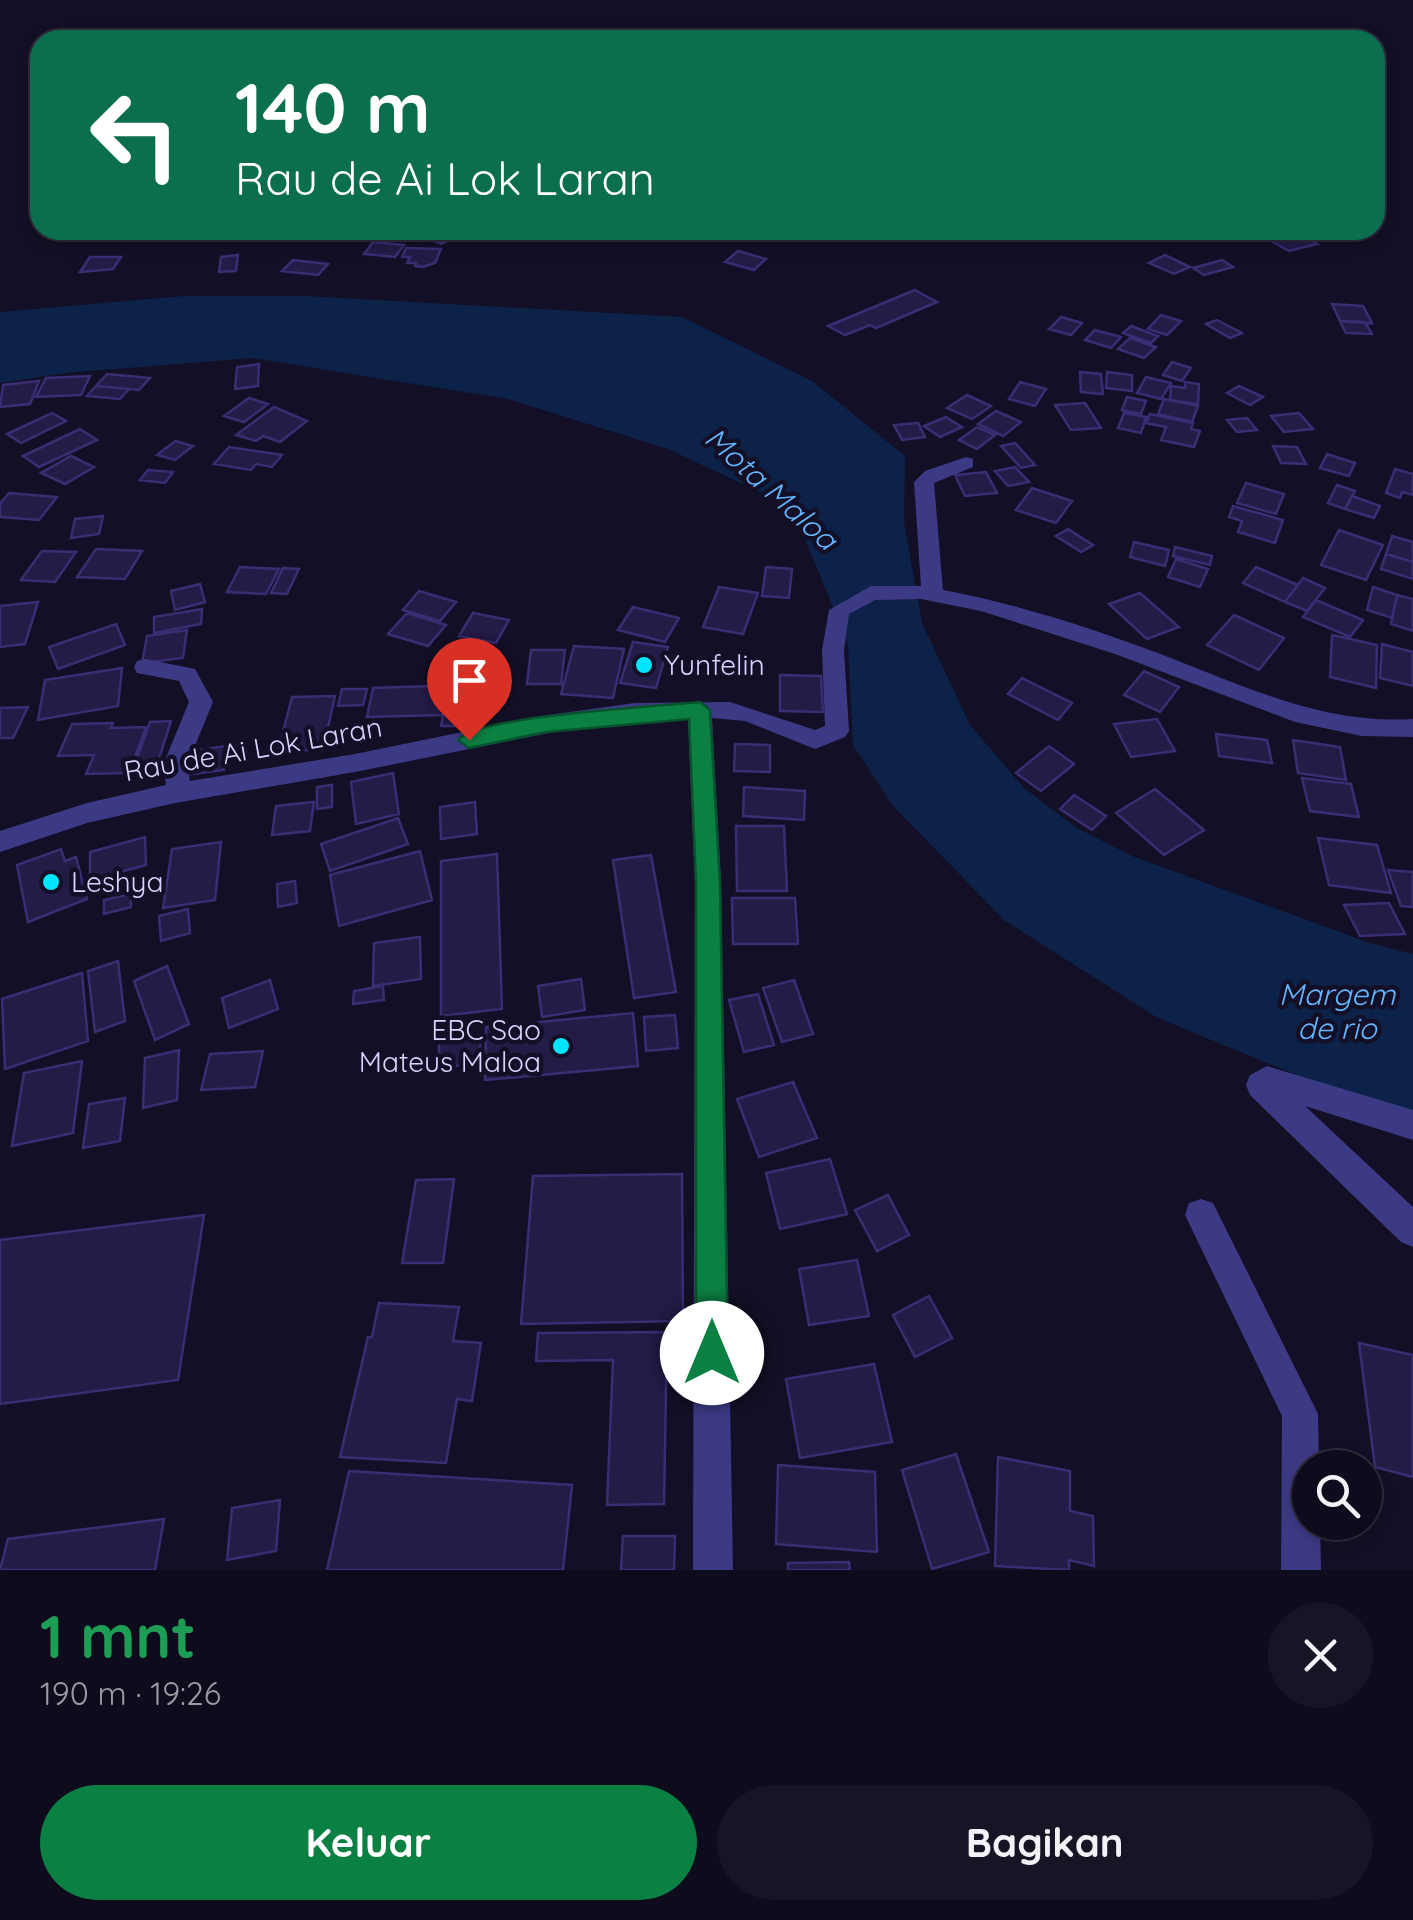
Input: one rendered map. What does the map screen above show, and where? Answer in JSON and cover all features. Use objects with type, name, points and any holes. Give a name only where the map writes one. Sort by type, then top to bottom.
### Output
[{"type":"street","points":[[966,462],[924,482],[932,592],[1094,638],[1278,708],[1342,724],[1390,731],[1413,728]]},
{"type":"street","name":"Rau de Ai Lok Laran","points":[[0,842],[90,810],[546,724],[700,710],[741,711],[815,740],[837,730],[834,635],[838,612],[854,598],[932,592]]},
{"type":"street","points":[[144,667],[187,675],[201,702],[175,766],[179,791]]},
{"type":"street","points":[[700,710],[708,882],[714,1570]]},
{"type":"street","points":[[1413,1126],[1267,1080],[1261,1085],[1413,1230]]},
{"type":"street","points":[[1201,1216],[1300,1414],[1301,1570]]},
{"type":"water","name":"Margem de rio","points":[[184,296],[305,296],[682,317],[812,381],[905,456],[904,522],[922,623],[970,725],[1024,788],[1077,828],[1132,856],[1370,943],[1413,954],[1413,1123],[1158,1018],[1004,920],[894,807],[853,745],[848,644],[792,507],[668,449],[508,399],[252,358],[66,373],[0,383],[0,312]]},
{"type":"building","points":[[1310,240],[1317,244],[1289,251],[1271,241]]},
{"type":"building","points":[[373,242],[404,245],[395,257],[364,254]]},
{"type":"building","points":[[406,248],[441,249],[435,263],[423,267],[407,263],[410,257],[402,257]]},
{"type":"building","points":[[738,251],[766,259],[754,270],[725,262]]},
{"type":"building","points":[[238,255],[236,271],[219,272],[221,257]]},
{"type":"building","points":[[1165,255],[1190,267],[1174,274],[1149,263]]},
{"type":"building","points":[[90,257],[121,257],[113,269],[80,272]]},
{"type":"building","points":[[293,260],[328,264],[318,275],[282,271]]},
{"type":"building","points":[[1222,260],[1233,267],[1204,275],[1193,268]]},
{"type":"building","points":[[915,290],[937,302],[876,328],[870,325],[845,335],[828,326]]},
{"type":"building","points":[[1332,304],[1363,306],[1372,323],[1340,321]]},
{"type":"building","points":[[1161,315],[1181,321],[1167,335],[1148,329]]},
{"type":"building","points":[[1061,317],[1082,323],[1071,335],[1049,329]]},
{"type":"building","points":[[1217,320],[1242,333],[1230,338],[1206,324]]},
{"type":"building","points":[[1340,321],[1365,322],[1372,334],[1346,333]]},
{"type":"building","points":[[1131,326],[1158,336],[1151,343],[1123,333]]},
{"type":"building","points":[[1095,330],[1121,337],[1111,348],[1085,340]]},
{"type":"building","points":[[1130,338],[1156,347],[1144,358],[1118,349]]},
{"type":"building","points":[[1172,362],[1191,368],[1182,381],[1163,375]]},
{"type":"building","points":[[259,364],[258,386],[235,389],[237,367]]},
{"type":"building","points":[[1080,372],[1101,374],[1103,394],[1081,392]]},
{"type":"building","points":[[1107,372],[1132,375],[1132,391],[1106,388]]},
{"type":"building","points":[[107,374],[150,378],[139,390],[96,386]]},
{"type":"building","points":[[90,376],[81,395],[36,397],[46,378]]},
{"type":"building","points":[[1146,377],[1171,383],[1161,399],[1137,393]]},
{"type":"building","points":[[39,381],[30,404],[0,407],[3,385]]},
{"type":"building","points":[[1020,382],[1046,389],[1035,406],[1009,399]]},
{"type":"building","points":[[1185,382],[1199,384],[1198,404],[1170,400],[1171,386],[1185,388]]},
{"type":"building","points":[[96,386],[129,389],[120,399],[87,396]]},
{"type":"building","points":[[1239,386],[1263,397],[1250,405],[1227,393]]},
{"type":"building","points":[[967,395],[991,406],[972,419],[947,408]]},
{"type":"building","points":[[1127,397],[1146,401],[1141,414],[1122,410]]},
{"type":"building","points":[[249,398],[268,404],[244,422],[224,416]]},
{"type":"building","points":[[1164,399],[1198,406],[1192,422],[1158,414]]},
{"type":"building","points":[[1085,403],[1101,428],[1071,430],[1055,405]]},
{"type":"building","points":[[274,407],[307,421],[280,442],[263,436],[256,441],[236,435]]},
{"type":"building","points":[[996,411],[1021,422],[1003,436],[978,424]]},
{"type":"building","points":[[52,413],[66,421],[21,443],[7,434]]},
{"type":"building","points":[[1124,413],[1146,417],[1141,433],[1118,428]]},
{"type":"building","points":[[1299,413],[1313,429],[1284,432],[1271,416]]},
{"type":"building","points":[[1150,414],[1193,423],[1191,429],[1200,431],[1194,447],[1161,440],[1166,427],[1146,423]]},
{"type":"building","points":[[946,417],[962,427],[940,437],[924,426]]},
{"type":"building","points":[[1247,418],[1257,430],[1237,432],[1227,420]]},
{"type":"building","points":[[918,423],[925,437],[902,440],[894,425]]},
{"type":"building","points":[[977,427],[995,435],[977,449],[959,440]]},
{"type":"building","points":[[80,429],[97,440],[39,467],[23,456]]},
{"type":"building","points":[[175,441],[193,446],[175,460],[157,455]]},
{"type":"building","points":[[1015,443],[1035,465],[1021,468],[1001,446]]},
{"type":"building","points":[[1273,446],[1297,447],[1306,464],[1281,463]]},
{"type":"building","points":[[229,447],[282,455],[272,467],[256,464],[251,470],[214,464]]},
{"type":"building","points":[[1327,454],[1355,463],[1349,476],[1320,468]]},
{"type":"building","points":[[71,456],[94,467],[65,484],[41,473]]},
{"type":"building","points":[[1015,467],[1029,482],[1008,486],[995,471]]},
{"type":"building","points":[[1395,469],[1413,474],[1413,495],[1402,492],[1400,498],[1386,493]]},
{"type":"building","points":[[148,470],[173,472],[165,483],[140,480]]},
{"type":"building","points":[[986,472],[997,493],[965,496],[955,475]]},
{"type":"building","points":[[1246,483],[1284,494],[1276,514],[1237,503]]},
{"type":"building","points":[[1337,485],[1355,491],[1345,509],[1328,503]]},
{"type":"building","points":[[1032,488],[1072,501],[1056,523],[1016,510]]},
{"type":"building","points":[[9,493],[57,497],[39,520],[0,517],[0,504]]},
{"type":"building","points":[[1352,496],[1380,506],[1374,518],[1345,509]]},
{"type":"building","points":[[1233,506],[1283,520],[1275,543],[1238,532],[1242,521],[1229,517]]},
{"type":"building","points":[[103,516],[99,534],[71,538],[75,519]]},
{"type":"building","points":[[1068,529],[1093,545],[1081,552],[1056,536]]},
{"type":"building","points":[[1339,530],[1383,545],[1366,580],[1321,565]]},
{"type":"building","points":[[1392,536],[1413,542],[1413,562],[1386,554]]},
{"type":"building","points":[[1134,542],[1169,550],[1165,566],[1130,557]]},
{"type":"building","points":[[1175,547],[1212,556],[1210,565],[1173,556]]},
{"type":"building","points":[[96,549],[142,551],[125,579],[77,577]]},
{"type":"building","points":[[42,551],[76,552],[55,582],[21,580]]},
{"type":"building","points":[[1386,554],[1413,562],[1413,579],[1381,569]]},
{"type":"building","points":[[1176,559],[1208,569],[1200,587],[1168,577]]},
{"type":"building","points":[[240,567],[279,569],[266,594],[227,592]]},
{"type":"building","points":[[766,567],[792,569],[789,598],[762,596]]},
{"type":"building","points":[[1256,567],[1298,585],[1285,602],[1243,583]]},
{"type":"building","points":[[283,568],[299,569],[287,594],[271,593]]},
{"type":"building","points":[[1303,578],[1325,588],[1307,611],[1285,602]]},
{"type":"building","points":[[200,584],[205,602],[175,610],[171,591]]},
{"type":"building","points":[[719,587],[758,593],[743,634],[703,627]]},
{"type":"building","points":[[1373,587],[1397,595],[1392,618],[1367,610]]},
{"type":"building","points":[[419,591],[456,602],[440,621],[403,610]]},
{"type":"building","points":[[1140,593],[1179,627],[1147,639],[1109,604]]},
{"type":"building","points":[[1397,595],[1413,599],[1413,631],[1391,624]]},
{"type":"building","points":[[1316,600],[1363,620],[1350,637],[1303,617]]},
{"type":"building","points":[[38,602],[25,644],[0,647],[0,606]]},
{"type":"building","points":[[633,607],[679,618],[665,642],[618,630]]},
{"type":"building","points":[[202,609],[201,624],[154,633],[154,617]]},
{"type":"building","points":[[407,613],[446,625],[428,646],[388,634]]},
{"type":"building","points":[[473,613],[509,620],[496,643],[459,636]]},
{"type":"building","points":[[1234,615],[1284,638],[1259,670],[1207,645]]},
{"type":"building","points":[[116,624],[125,645],[58,669],[49,647]]},
{"type":"building","points":[[187,630],[183,658],[142,663],[147,636]]},
{"type":"building","points":[[1332,635],[1377,645],[1376,688],[1330,677]]},
{"type":"building","name":"Yunfelin","points":[[633,642],[668,647],[656,688],[620,683]]},
{"type":"building","points":[[1382,644],[1413,652],[1413,686],[1380,678]]},
{"type":"building","points":[[574,646],[624,649],[613,698],[561,694]]},
{"type":"building","points":[[531,650],[565,650],[561,684],[527,684]]},
{"type":"building","points":[[122,668],[118,706],[38,720],[45,680]]},
{"type":"building","points":[[1144,671],[1179,687],[1160,712],[1124,695]]},
{"type":"building","points":[[780,675],[821,676],[823,712],[780,711]]},
{"type":"building","points":[[1022,678],[1072,703],[1058,720],[1008,694]]},
{"type":"building","points":[[460,685],[455,726],[441,726],[443,715],[367,717],[373,688]]},
{"type":"building","points":[[342,689],[367,689],[363,705],[338,706]]},
{"type":"building","points":[[335,696],[323,750],[278,751],[292,697]]},
{"type":"building","points":[[28,707],[13,738],[0,738],[0,708]]},
{"type":"building","points":[[1157,719],[1175,751],[1131,757],[1114,724]]},
{"type":"building","points":[[171,721],[156,768],[133,769],[150,722]]},
{"type":"building","points":[[113,723],[111,728],[146,727],[129,773],[86,774],[94,755],[58,756],[72,724]]},
{"type":"building","points":[[1216,734],[1267,740],[1272,763],[1219,756]]},
{"type":"building","points":[[1293,740],[1340,747],[1346,780],[1298,773]]},
{"type":"building","points":[[735,744],[770,745],[770,772],[734,771]]},
{"type":"building","points":[[226,746],[224,770],[184,775],[187,752]]},
{"type":"building","points":[[1049,746],[1074,764],[1041,791],[1016,773]]},
{"type":"building","points":[[393,773],[399,814],[356,824],[351,782]]},
{"type":"building","points":[[1302,778],[1351,784],[1359,817],[1310,811]]},
{"type":"building","points":[[332,785],[332,807],[317,809],[317,787]]},
{"type":"building","points":[[744,787],[805,791],[804,820],[743,816]]},
{"type":"building","points":[[1155,789],[1204,830],[1164,855],[1116,813]]},
{"type":"building","points":[[1074,795],[1106,816],[1092,830],[1060,809]]},
{"type":"building","points":[[314,802],[310,831],[272,835],[276,806]]},
{"type":"building","points":[[475,802],[477,834],[441,839],[440,807]]},
{"type":"building","points":[[398,818],[408,844],[330,871],[321,844]]},
{"type":"building","points":[[736,826],[784,826],[787,891],[737,891]]},
{"type":"building","points":[[145,837],[146,865],[90,880],[90,852]]},
{"type":"building","points":[[1318,838],[1377,845],[1391,893],[1329,885]]},
{"type":"building","points":[[221,842],[215,900],[163,908],[172,849]]},
{"type":"building","name":"Leshya","points":[[61,849],[65,861],[76,857],[87,899],[28,922],[17,865]]},
{"type":"building","points":[[420,851],[432,900],[339,926],[330,875]]},
{"type":"building","points":[[497,854],[502,1009],[441,1016],[441,861]]},
{"type":"building","points":[[651,855],[676,992],[634,998],[613,860]]},
{"type":"building","points":[[1388,870],[1413,872],[1413,907],[1401,906]]},
{"type":"building","points":[[295,881],[297,903],[278,907],[277,884]]},
{"type":"building","points":[[131,894],[131,907],[104,914],[104,900]]},
{"type":"building","points":[[732,898],[795,898],[798,944],[733,944]]},
{"type":"building","points":[[1389,903],[1405,934],[1360,936],[1344,905]]},
{"type":"building","points":[[188,909],[190,933],[161,941],[159,916]]},
{"type":"building","points":[[420,937],[421,979],[373,986],[374,943]]},
{"type":"building","points":[[118,961],[125,1021],[95,1032],[88,971]]},
{"type":"building","points":[[167,966],[189,1024],[155,1040],[134,981]]},
{"type":"building","points":[[82,973],[88,1041],[5,1069],[2,999]]},
{"type":"building","points":[[581,979],[585,1010],[542,1017],[538,986]]},
{"type":"building","points":[[270,980],[278,1009],[229,1028],[222,998]]},
{"type":"building","points":[[794,980],[813,1034],[782,1042],[763,988]]},
{"type":"building","points":[[383,986],[384,1000],[353,1004],[354,991]]},
{"type":"building","points":[[758,994],[774,1045],[744,1052],[729,1000]]},
{"type":"building","name":"EBC Sao Mateus Maloa","points":[[633,1013],[638,1066],[485,1080],[486,1027]]},
{"type":"building","points":[[675,1015],[678,1048],[646,1051],[644,1017]]},
{"type":"building","points":[[480,1038],[481,1063],[439,1068],[439,1043]]},
{"type":"building","points":[[179,1050],[177,1100],[143,1108],[145,1058]]},
{"type":"building","points":[[263,1051],[255,1087],[201,1090],[210,1054]]},
{"type":"building","points":[[82,1061],[73,1133],[12,1146],[24,1073]]},
{"type":"building","points":[[793,1082],[817,1138],[759,1157],[737,1099]]},
{"type":"building","points":[[125,1098],[120,1141],[83,1148],[89,1104]]},
{"type":"building","points":[[830,1159],[847,1214],[780,1229],[766,1173]]},
{"type":"building","points":[[682,1174],[683,1321],[521,1324],[533,1176]]},
{"type":"building","points":[[454,1179],[443,1263],[402,1263],[416,1180]]},
{"type":"building","points":[[888,1195],[909,1235],[877,1251],[855,1210]]},
{"type":"building","points":[[204,1215],[178,1380],[0,1404],[0,1240]]},
{"type":"building","points":[[857,1260],[869,1316],[809,1325],[799,1269]]},
{"type":"building","points":[[929,1296],[952,1338],[915,1357],[893,1315]]},
{"type":"building","points":[[379,1303],[459,1307],[453,1341],[481,1343],[472,1401],[457,1399],[446,1463],[340,1457]]},
{"type":"building","points":[[667,1332],[664,1504],[607,1505],[613,1360],[536,1361],[538,1333]]},
{"type":"building","points":[[1359,1343],[1413,1355],[1413,1477],[1382,1469],[1382,1450],[1373,1450]]},
{"type":"building","points":[[874,1364],[892,1442],[800,1458],[786,1379]]},
{"type":"building","points":[[956,1454],[989,1552],[932,1569],[902,1470]]},
{"type":"building","points":[[998,1457],[1070,1471],[1070,1511],[1093,1516],[1094,1566],[1069,1560],[1069,1570],[995,1566]]},
{"type":"building","points":[[778,1465],[875,1472],[877,1552],[776,1544]]},
{"type":"building","points":[[349,1471],[572,1485],[563,1570],[327,1570]]},
{"type":"building","points":[[280,1500],[276,1551],[227,1560],[232,1508]]},
{"type":"building","points":[[164,1519],[155,1570],[0,1570],[8,1539]]},
{"type":"building","points":[[623,1536],[675,1536],[674,1570],[621,1570]]},
{"type":"building","points":[[849,1562],[850,1570],[788,1570],[788,1563]]},
{"type":"place","name":"Yunfelin","points":[[644,665]]},
{"type":"place","name":"Leshya","points":[[51,882]]},
{"type":"place","name":"EBC Sao Mateus Maloa","points":[[561,1046]]},
{"type":"route","points":[[469,740],[546,724],[700,710],[708,882],[712,1353]]},
{"type":"water label","name":"Mota Maloa","points":[[771,489]]}]
